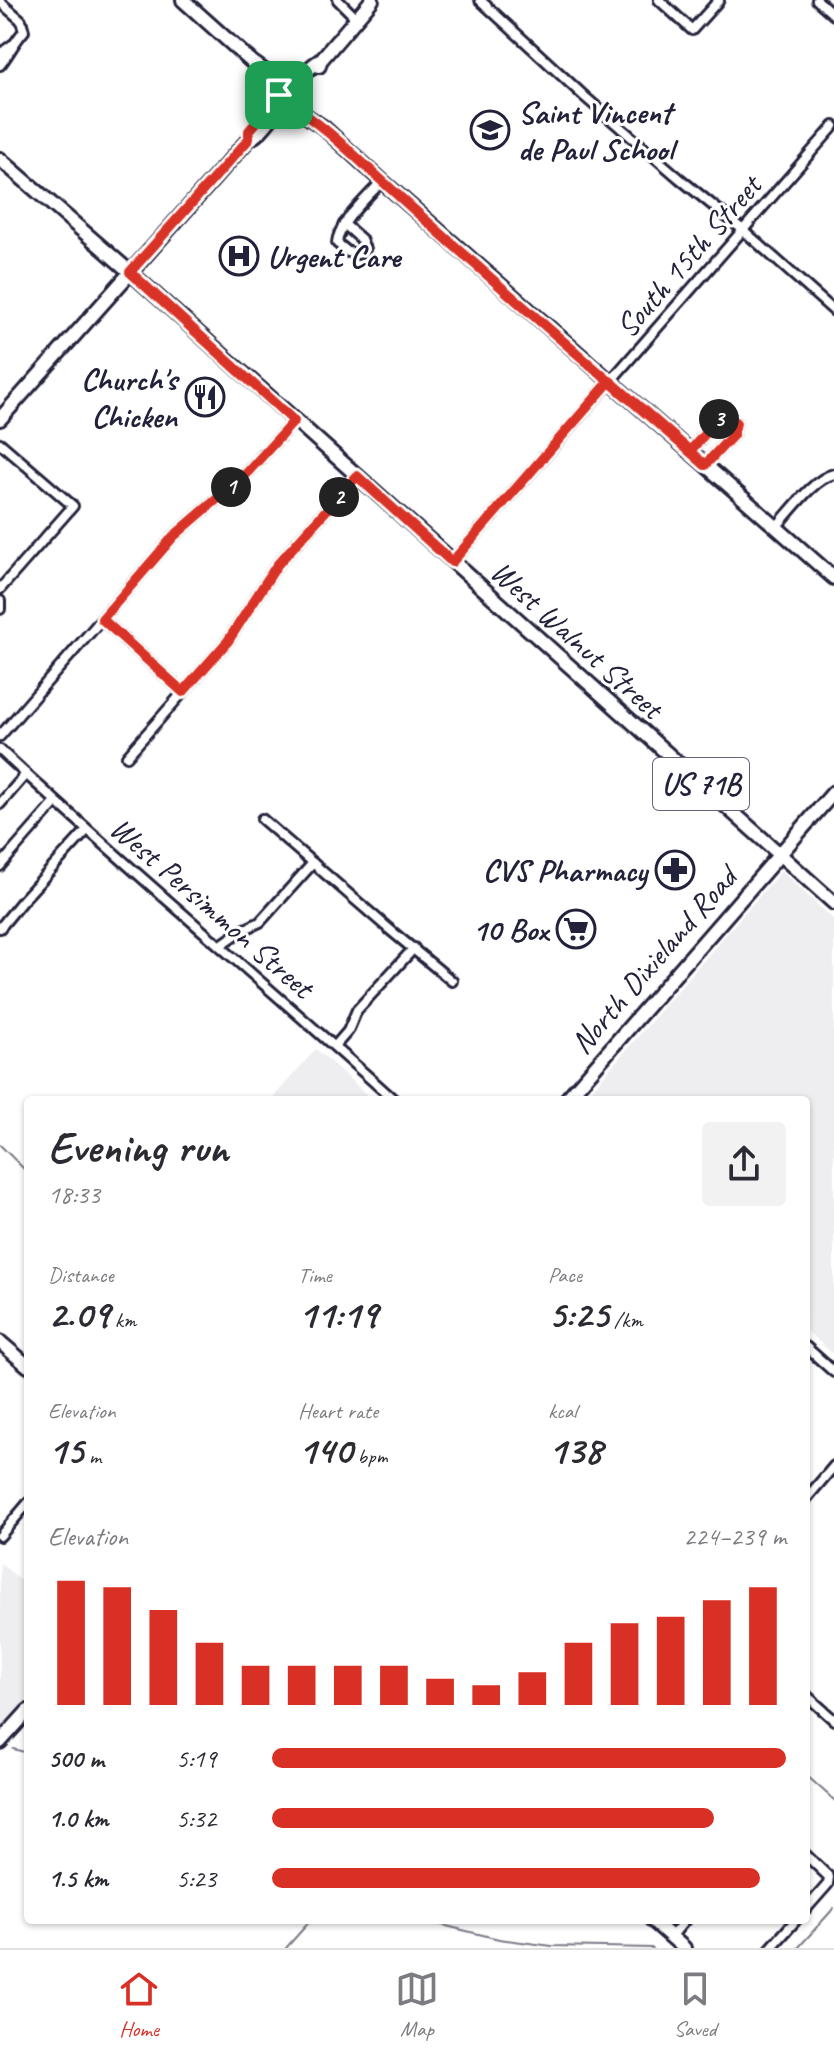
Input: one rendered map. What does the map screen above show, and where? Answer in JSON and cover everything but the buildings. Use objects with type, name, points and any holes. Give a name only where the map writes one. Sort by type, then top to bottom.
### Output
[{"type":"main road","points":[[183,0],[277,88],[834,578]]},
{"type":"main road","points":[[0,419],[249,139],[249,131],[320,61],[372,0]]},
{"type":"main road","name":"West Walnut Street","points":[[0,159],[834,903]]},
{"type":"main road","name":"North Dixieland Road","points":[[569,1096],[834,792]]},
{"type":"main road","points":[[0,1342],[24,1363]]},
{"type":"main road","points":[[0,1742],[24,1715]]},
{"type":"main road","points":[[656,1924],[684,1948]]},
{"type":"street","points":[[338,0],[356,18]]},
{"type":"street","points":[[480,0],[585,97],[834,311]]},
{"type":"street","points":[[659,0],[692,30],[719,0]]},
{"type":"street","points":[[817,0],[834,15]]},
{"type":"street","points":[[0,2],[21,20],[24,31],[0,54]]},
{"type":"street","points":[[0,65],[10,53],[12,45]]},
{"type":"street","name":"South 15th Street","points":[[452,562],[834,126]]},
{"type":"street","points":[[344,224],[382,181]]},
{"type":"street","points":[[690,451],[717,420],[729,416],[733,419],[736,423],[733,435],[705,465]]},
{"type":"street","points":[[0,736],[174,536],[245,475],[294,421]]},
{"type":"street","points":[[0,443],[73,506],[0,589]]},
{"type":"street","points":[[776,527],[814,485],[834,474]]},
{"type":"street","points":[[127,756],[228,641],[277,565],[357,476]]},
{"type":"street","points":[[0,601],[0,609]]},
{"type":"street","points":[[102,619],[183,692]]},
{"type":"street","name":"West Persimmon Street","points":[[0,750],[390,1096]]},
{"type":"street","points":[[0,804],[26,774]]},
{"type":"street","points":[[0,866],[56,802]]},
{"type":"street","points":[[262,819],[452,981]]},
{"type":"street","points":[[0,928],[87,830]]},
{"type":"street","points":[[221,945],[260,922],[313,863]]},
{"type":"street","points":[[335,1046],[348,1031],[357,1010],[414,948]]},
{"type":"street","points":[[810,1351],[834,1372]]},
{"type":"street","points":[[810,1494],[834,1466]]},
{"type":"street","points":[[0,1536],[24,1508]]},
{"type":"street","points":[[810,1699],[834,1720]]},
{"type":"street","points":[[810,1859],[829,1877],[828,1884],[810,1904]]},
{"type":"street","points":[[671,1937],[682,1924]]},
{"type":"street","points":[[771,1948],[792,1924]]},
{"type":"shaded area","points":[[781,871],[834,920],[834,1355],[810,1334],[810,1096],[586,1096]]},
{"type":"shaded area","points":[[316,1049],[369,1096],[275,1096]]},
{"type":"shaded area","points":[[0,1563],[24,1584],[24,1704],[0,1731]]},
{"type":"waterway","points":[[0,1145],[24,1169]]},
{"type":"waterway","points":[[13,1749],[24,1752]]},
{"type":"waterway","points":[[810,1779],[834,1800]]},
{"type":"waterway","points":[[798,1948],[834,1908]]},
{"type":"waterway","points":[[286,1948],[307,1924]]},
{"type":"waterway","points":[[438,1924],[499,1939],[552,1946],[653,1948]]},
{"type":"place","name":"Saint Vincent de Paul School","points":[[490,130]]},
{"type":"place","name":"Urgent Care","points":[[239,256]]},
{"type":"place","name":"Church's Chicken","points":[[205,397]]},
{"type":"place","name":"CVS Pharmacy","points":[[675,870]]},
{"type":"place","name":"10 Box","points":[[576,929]]},
{"type":"route","points":[[279,95],[249,131],[249,139],[130,272],[294,421],[245,475],[174,536],[102,619],[183,692],[228,641],[277,565],[357,476],[452,562],[610,381],[690,451],[717,420],[729,416],[736,423],[736,428],[705,465],[610,381],[382,181],[323,127],[283,102],[279,95]]}]
